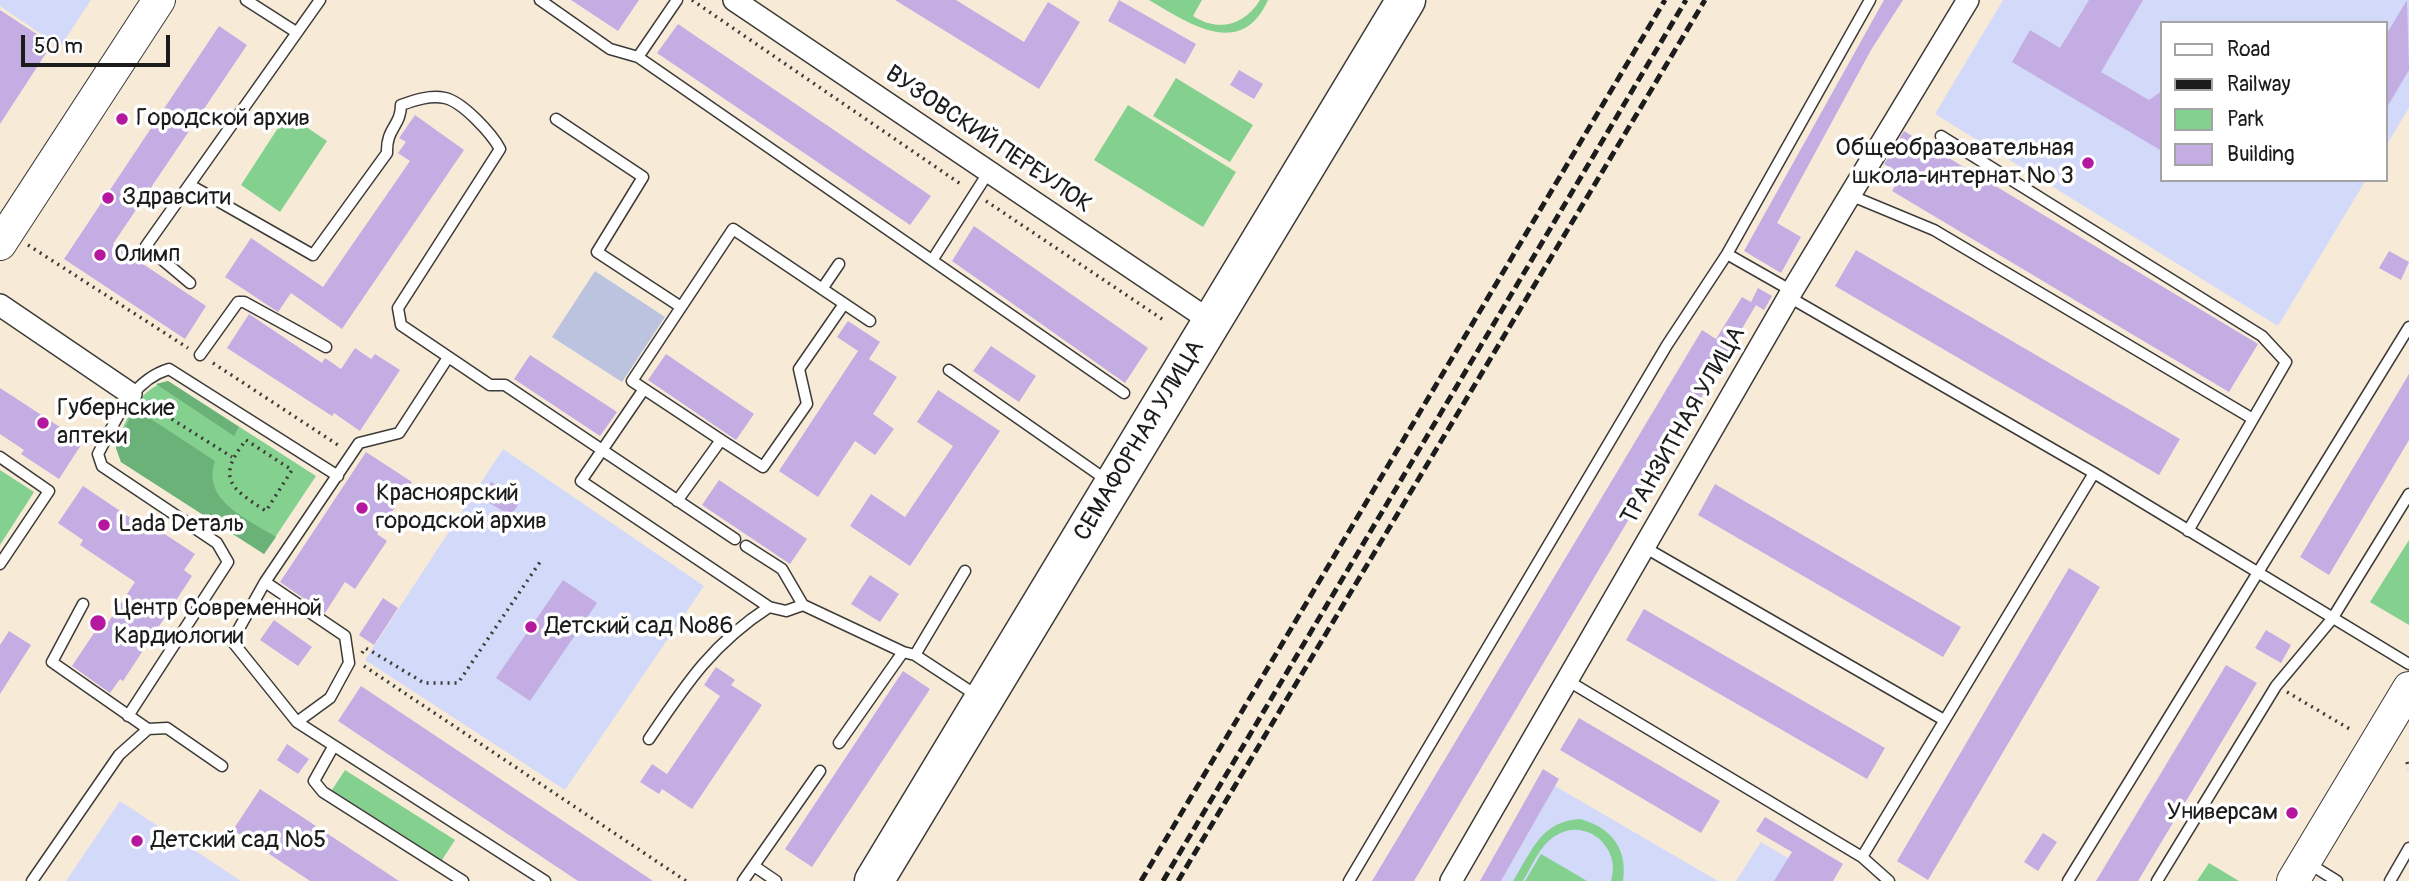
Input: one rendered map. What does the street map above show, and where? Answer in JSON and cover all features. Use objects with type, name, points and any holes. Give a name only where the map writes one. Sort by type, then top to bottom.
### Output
[{"type":"highway","name":"СЕМАФОРНАЯ УЛИЦА","points":[[874,881],[1212,322],[1399,5]]},
{"type":"street","points":[[14,244],[159,0]]},
{"type":"street","name":"ВУЗОВСКИЙ ПЕРЕУЛОК","points":[[734,0],[1212,322]]},
{"type":"street","name":"ТРАНЗИТНАЯ УЛИЦА","points":[[1451,881],[1565,679],[1790,294],[1852,196],[1968,0]]},
{"type":"street","points":[[0,305],[131,394]]},
{"type":"street","points":[[2299,871],[2409,688]]},
{"type":"lane","points":[[246,0],[296,32]]},
{"type":"lane","points":[[190,283],[146,246],[320,0]]},
{"type":"lane","points":[[540,0],[610,49],[638,57],[1124,393]]},
{"type":"lane","points":[[638,57],[677,0]]},
{"type":"lane","points":[[1349,881],[1667,345],[1727,254],[1870,0]]},
{"type":"lane","points":[[190,185],[313,255],[387,153],[387,137],[401,116],[401,105],[419,98],[447,98],[491,131],[500,149],[398,308],[401,325],[447,359],[490,385],[505,385],[735,539]]},
{"type":"lane","points":[[556,118],[643,177],[597,252],[681,307]]},
{"type":"lane","points":[[1941,136],[2262,336],[2286,362],[2188,531]]},
{"type":"lane","points":[[933,259],[988,173]]},
{"type":"lane","points":[[1852,196],[1934,230],[2253,419]]},
{"type":"lane","points":[[844,304],[799,369],[807,404],[764,467],[632,381],[733,229],[870,321]]},
{"type":"lane","points":[[1727,254],[2409,664]]},
{"type":"lane","points":[[822,289],[839,264]]},
{"type":"lane","points":[[200,355],[238,302],[244,302],[326,347]]},
{"type":"lane","points":[[2068,881],[2409,327]]},
{"type":"lane","points":[[447,359],[399,433],[359,443],[265,582],[232,641],[297,722],[545,881]]},
{"type":"lane","points":[[128,716],[228,562],[216,544],[102,466],[98,454],[131,394],[150,374],[169,369],[338,476]]},
{"type":"lane","points":[[949,370],[1114,485]]},
{"type":"lane","points":[[644,389],[581,481],[769,607],[786,611],[803,605]]},
{"type":"lane","points":[[677,501],[721,440]]},
{"type":"lane","points":[[0,457],[48,491],[0,564]]},
{"type":"lane","points":[[1862,857],[2094,473]]},
{"type":"lane","points":[[2157,881],[2276,686],[2332,619],[2409,494]]},
{"type":"lane","points":[[746,546],[782,569],[803,605],[903,652],[915,655],[984,699]]},
{"type":"lane","points":[[1644,547],[1944,720]]},
{"type":"lane","points":[[915,655],[965,571]]},
{"type":"lane","points":[[265,582],[345,636],[349,663],[330,698],[297,722]]},
{"type":"lane","points":[[83,604],[52,662],[148,729],[167,729],[222,766]]},
{"type":"lane","points":[[649,739],[701,664],[751,619],[769,607]]},
{"type":"lane","points":[[839,743],[903,652]]},
{"type":"lane","points":[[1565,679],[1862,857],[1889,881]]},
{"type":"lane","points":[[33,881],[119,755],[148,729]]},
{"type":"lane","points":[[333,747],[314,781],[323,792],[463,881]]},
{"type":"lane","points":[[743,881],[820,771]]},
{"type":"lane","points":[[2390,881],[2409,848]]},
{"type":"lane","points":[[754,866],[776,881]]},
{"type":"lane","points":[[2299,871],[2337,881]]},
{"type":"path","points":[[692,0],[974,194],[1165,321]]},
{"type":"path","points":[[14,244],[49,257]]},
{"type":"path","points":[[131,394],[232,457]]},
{"type":"path","points":[[246,440],[292,470],[266,512],[237,492],[232,485],[229,476],[232,457],[246,440]]},
{"type":"path","points":[[540,562],[458,683],[424,683],[365,648],[357,662],[686,881]]},
{"type":"path","points":[[2276,686],[2354,732]]},
{"type":"path","points":[[2407,762],[2409,769]]},
{"type":"shaded area","points":[[0,0],[91,0],[60,47],[0,6]]},
{"type":"shaded area","name":"Общеобразовательная школа-интернат № 3","points":[[2003,0],[2409,0],[2409,108],[2388,143],[2388,21],[2160,21],[2160,182],[2365,182],[2278,326],[1935,114]]},
{"type":"shaded area","points":[[595,271],[665,317],[622,382],[552,337]]},
{"type":"shaded area","name":"Детский сад №86","points":[[503,449],[704,586],[565,790],[365,660]]},
{"type":"shaded area","points":[[1555,786],[1718,881],[1501,881]]},
{"type":"shaded area","name":"Детский сад №5","points":[[120,801],[241,881],[66,881]]},
{"type":"shaded area","points":[[1761,842],[1826,881],[1736,881]]},
{"type":"green space","points":[[1149,0],[1202,0],[1193,16],[1221,25],[1238,21],[1254,9],[1260,0],[1268,0],[1257,18],[1243,29],[1229,33],[1196,26]]},
{"type":"green space","points":[[1176,78],[1253,125],[1230,162],[1153,116]]},
{"type":"green space","points":[[1128,105],[1236,172],[1203,227],[1094,160]]},
{"type":"green space","points":[[287,114],[327,141],[280,212],[241,185]]},
{"type":"green space","points":[[168,381],[316,476],[264,554],[121,462],[116,448],[128,417],[148,391]]},
{"type":"green space","points":[[168,381],[239,427],[234,436],[156,384]]},
{"type":"green space","points":[[134,408],[215,461],[212,475],[221,498],[241,516],[276,537],[264,554],[121,462],[116,448]]},
{"type":"green space","points":[[0,470],[34,492],[0,545]]},
{"type":"green space","points":[[2409,540],[2409,625],[2370,602]]},
{"type":"green space","points":[[345,770],[455,840],[442,860],[332,790]]},
{"type":"green space","points":[[1580,819],[1601,828],[1615,841],[1623,859],[1623,881],[1611,881],[1611,857],[1599,839],[1578,830],[1555,836],[1537,856],[1523,881],[1513,881],[1532,849],[1547,832],[1556,825]]},
{"type":"green space","points":[[1541,854],[1587,881],[1525,881]]},
{"type":"green space","points":[[2209,863],[2239,881],[2197,881]]},
{"type":"building","points":[[571,0],[639,0],[618,31]]},
{"type":"building","points":[[895,0],[956,0],[1024,42],[1048,2],[1080,22],[1039,89]]},
{"type":"building","points":[[1119,0],[1196,44],[1185,64],[1108,21]]},
{"type":"building","points":[[1884,0],[1903,0],[1871,50],[1777,223],[1801,237],[1781,273],[1744,251]]},
{"type":"building","points":[[2089,0],[2143,0],[2101,72],[2149,100],[2160,92],[2160,150],[2012,62],[2030,30],[2060,48]]},
{"type":"building","points":[[2407,0],[2409,70],[2388,106],[2388,32]]},
{"type":"building","points":[[0,10],[52,44],[0,124]]},
{"type":"building","points":[[678,24],[931,196],[910,225],[657,53]]},
{"type":"building","points":[[219,26],[247,45],[113,244],[206,306],[185,339],[64,259]]},
{"type":"building","points":[[1239,70],[1263,84],[1254,99],[1230,85]]},
{"type":"building","points":[[415,115],[464,150],[342,329],[291,293],[278,312],[225,277],[251,238],[323,287],[410,161],[398,153],[406,142],[399,138]]},
{"type":"building","points":[[1904,131],[2258,344],[2229,392],[1892,191],[1901,175],[1884,164]]},
{"type":"building","points":[[974,226],[1148,348],[1125,383],[952,261]]},
{"type":"building","points":[[1856,250],[2180,439],[2159,475],[1835,286]]},
{"type":"building","points":[[2389,251],[2409,262],[2401,280],[2379,268]]},
{"type":"building","points":[[1758,288],[1772,296],[1764,310],[1751,302]]},
{"type":"building","points":[[1742,297],[1756,305],[1414,881],[1372,881],[1702,330],[1716,339]]},
{"type":"building","points":[[249,314],[322,363],[325,358],[341,369],[355,348],[371,359],[375,354],[400,370],[360,431],[227,348]]},
{"type":"building","points":[[848,321],[880,342],[869,359],[897,377],[873,414],[894,429],[875,455],[855,441],[818,497],[779,471],[858,351],[837,337]]},
{"type":"building","points":[[991,346],[1036,376],[1019,402],[973,371]]},
{"type":"building","points":[[666,354],[754,414],[736,440],[648,380]]},
{"type":"building","points":[[530,355],[617,412],[600,436],[514,379]]},
{"type":"building","points":[[2409,374],[2409,440],[2329,575],[2300,557]]},
{"type":"building","points":[[0,388],[83,442],[59,479],[21,454],[24,450],[0,434]]},
{"type":"building","points":[[938,390],[1000,431],[910,566],[850,526],[871,494],[905,517],[953,446],[917,422]]},
{"type":"building","name":"Красноярский городской архив","points":[[366,452],[412,482],[377,534],[387,541],[355,589],[345,582],[325,613],[280,582]]},
{"type":"building","points":[[719,480],[807,539],[790,564],[702,505]]},
{"type":"building","points":[[491,482],[521,500],[511,516],[481,498]]},
{"type":"building","points":[[1715,484],[1961,627],[1943,657],[1698,515]]},
{"type":"building","points":[[83,486],[147,529],[151,525],[195,554],[184,570],[192,576],[123,681],[120,679],[110,693],[72,666],[96,630],[101,633],[135,582],[80,545],[83,540],[58,523]]},
{"type":"building","points":[[2069,568],[2100,587],[1928,880],[1897,861]]},
{"type":"building","points":[[870,575],[899,594],[880,622],[851,604]]},
{"type":"building","points":[[563,580],[597,603],[530,701],[496,678]]},
{"type":"building","points":[[383,598],[398,608],[374,645],[359,635]]},
{"type":"building","points":[[1644,609],[1885,748],[1867,779],[1626,640]]},
{"type":"building","points":[[274,620],[312,647],[298,666],[260,640]]},
{"type":"building","points":[[2266,630],[2291,645],[2281,663],[2255,648]]},
{"type":"building","points":[[9,631],[31,645],[0,694],[0,645]]},
{"type":"building","points":[[2226,665],[2257,683],[2138,881],[2096,881]]},
{"type":"building","points":[[716,667],[735,680],[731,685],[762,705],[692,809],[662,789],[659,794],[640,782],[652,764],[667,774],[720,696],[704,685]]},
{"type":"building","points":[[903,671],[930,689],[812,867],[785,849]]},
{"type":"building","points":[[361,686],[653,881],[578,881],[338,721]]},
{"type":"building","points":[[1579,718],[1720,801],[1701,833],[1560,750]]},
{"type":"building","points":[[287,744],[309,759],[298,774],[277,760]]},
{"type":"building","points":[[1543,769],[1559,779],[1501,881],[1480,881]]},
{"type":"building","points":[[260,789],[399,881],[310,881],[233,830]]},
{"type":"building","points":[[1765,817],[1843,864],[1833,881],[1774,881],[1792,852],[1756,831]]},
{"type":"building","points":[[2043,833],[2057,842],[2038,871],[2024,862]]},
{"type":"railway","points":[[1141,881],[1665,0]]},
{"type":"railway","points":[[1163,881],[1686,0]]},
{"type":"railway","points":[[1178,881],[1705,0]]},
{"type":"place","name":"Городской архив","points":[[122,119]]},
{"type":"place","name":"Общеобразовательная школа-интернат № 3","points":[[2088,163]]},
{"type":"place","name":"Здравсити","points":[[108,198]]},
{"type":"place","name":"Олимп","points":[[100,255]]},
{"type":"place","name":"Губернские аптеки","points":[[43,423]]},
{"type":"place","name":"Красноярский городской архив","points":[[362,508]]},
{"type":"place","name":"Lada Dеталь","points":[[104,525]]},
{"type":"place","name":"Центр Современной Кардиологии","points":[[98,623]]},
{"type":"place","name":"Детский сад №86","points":[[531,627]]},
{"type":"place","name":"Универсам","points":[[2292,813]]},
{"type":"place","name":"Детский сад №5","points":[[137,841]]}]
